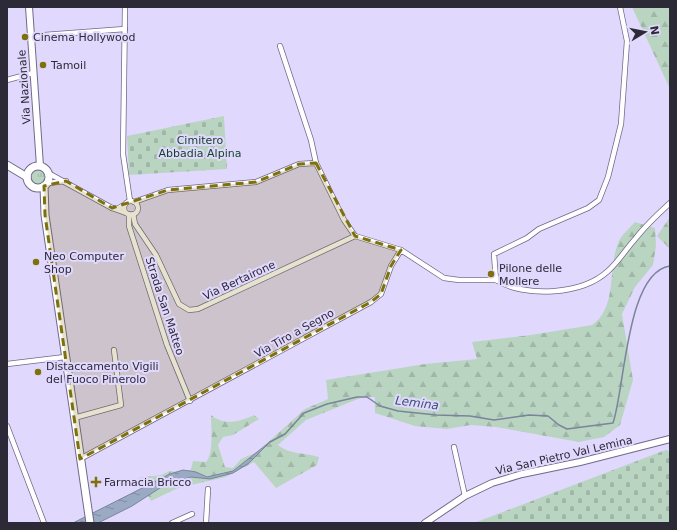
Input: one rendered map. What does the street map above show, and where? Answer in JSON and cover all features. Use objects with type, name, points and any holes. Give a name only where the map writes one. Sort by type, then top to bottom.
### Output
[{"type":"main road","points":[[9,166],[28,174]]},
{"type":"main road","points":[[28,174],[35,166],[40,166],[48,173],[44,203],[90,523]]},
{"type":"main road","points":[[28,174],[30,184],[35,188],[44,203]]},
{"type":"main road","points":[[35,188],[46,185]]},
{"type":"street","name":"Via Nazionale","points":[[29,7],[40,166]]},
{"type":"street","points":[[125,7],[123,154],[126,182],[132,201],[137,208],[129,214]]},
{"type":"street","points":[[496,280],[494,254],[527,238],[539,229],[588,208],[600,200],[608,178],[621,124],[627,41],[620,7]]},
{"type":"street","points":[[31,36],[125,29]]},
{"type":"street","points":[[280,46],[311,140],[316,163],[344,220],[355,236],[401,250],[444,278],[459,280],[496,280],[513,288],[538,292],[580,286],[595,280],[607,272],[645,227],[670,203]]},
{"type":"street","points":[[7,80],[34,73]]},
{"type":"street","points":[[112,208],[117,209],[132,201],[168,190],[256,182],[299,164],[316,163]]},
{"type":"street","points":[[48,173],[66,181],[112,208],[129,214]]},
{"type":"street","points":[[46,185],[66,181]]},
{"type":"street","points":[[124,205],[124,210],[129,214]]},
{"type":"street","name":"Via Bertairone","points":[[129,214],[156,255],[179,304],[189,310],[198,309],[355,236]]},
{"type":"street","name":"Strada San Matteo","points":[[129,214],[130,226],[167,345],[190,401]]},
{"type":"street","name":"Via Tiro a Segno","points":[[80,459],[190,401],[376,298],[381,294],[390,266],[401,250]]},
{"type":"street","points":[[74,418],[121,405],[114,350]]},
{"type":"street","points":[[7,364],[65,357]]},
{"type":"street","points":[[7,426],[44,523]]},
{"type":"street","name":"Via San Pietro Val Lemina","points":[[425,523],[465,496],[492,483],[522,474],[580,462],[670,439]]},
{"type":"street","points":[[454,447],[465,496]]},
{"type":"street","points":[[206,523],[208,489]]},
{"type":"street","points":[[172,523],[192,514]]},
{"type":"highlighted area","points":[[316,163],[355,236],[401,250],[391,266],[381,294],[371,302],[80,459],[45,215],[44,186],[66,181],[112,208],[168,190],[256,182],[299,164]]},
{"type":"green space","points":[[632,7],[670,7],[670,89]]},
{"type":"green space","name":"Cimitero Abbadia Alpina","points":[[224,116],[227,169],[129,175],[127,136]]},
{"type":"green space","points":[[35,170],[41,170],[45,174],[45,180],[41,184],[35,184],[31,180],[31,174]]},
{"type":"green space","points":[[670,217],[670,249],[657,236]]},
{"type":"green space","points":[[635,222],[655,228],[656,246],[653,265],[635,287],[622,314],[633,380],[620,425],[604,437],[579,442],[496,427],[471,425],[447,429],[415,426],[375,413],[375,397],[363,397],[306,420],[278,445],[292,452],[319,457],[317,465],[276,488],[254,462],[226,477],[178,488],[151,501],[138,478],[161,475],[170,471],[184,473],[191,469],[193,461],[206,462],[209,458],[211,446],[211,415],[227,422],[243,420],[254,415],[259,419],[233,435],[223,437],[218,445],[225,467],[233,468],[241,459],[257,452],[305,409],[328,399],[326,380],[425,364],[477,359],[472,342],[531,335],[592,325],[600,318],[606,308],[611,286],[615,251],[620,238]]},
{"type":"green space","points":[[667,450],[670,452],[670,523],[474,523],[663,451]]},
{"type":"water","points":[[271,441],[249,463],[233,473],[210,479],[191,477],[174,482],[163,486],[132,506],[98,523],[73,523],[170,474],[183,470],[196,472],[207,477],[233,471]]},
{"type":"waterway","name":"Lemina","points":[[270,442],[285,434],[304,413],[327,404],[357,397],[367,397],[380,406],[398,411],[436,415],[470,416],[494,420],[529,415],[548,416],[559,425],[567,429],[613,423],[636,309],[644,288],[655,273],[670,266]]},
{"type":"place","name":"Cinema Hollywood","points":[[25,37]]},
{"type":"place","name":"Tamoil","points":[[43,65]]},
{"type":"place","name":"Neo Computer Shop","points":[[36,262]]},
{"type":"place","name":"Pilone delle Mollere","points":[[491,274]]},
{"type":"place","name":"Distaccamento Vigili del Fuoco Pinerolo","points":[[38,372]]},
{"type":"place","name":"Farmacia Bricco","points":[[96,482]]}]
